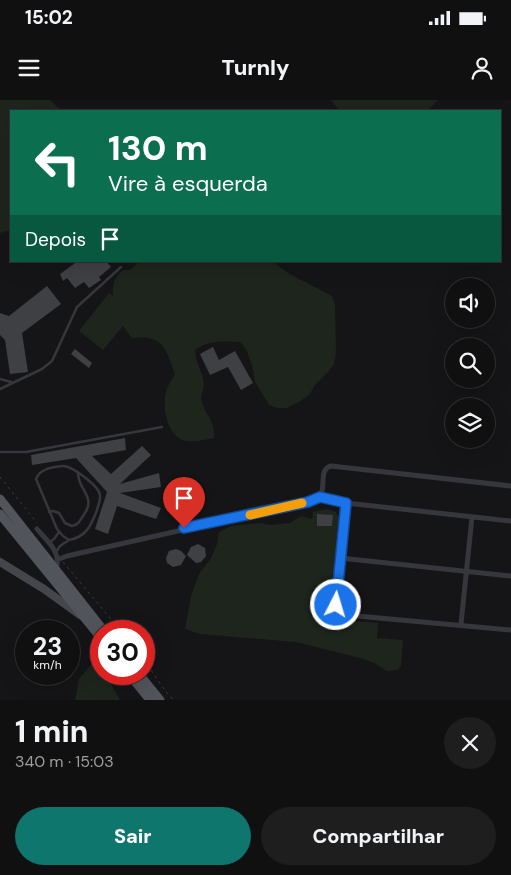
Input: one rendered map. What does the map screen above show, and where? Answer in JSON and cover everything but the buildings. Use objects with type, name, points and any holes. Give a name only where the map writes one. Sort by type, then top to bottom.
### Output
[{"type":"main road","points":[[0,499],[39,547],[53,571],[90,624]]},
{"type":"main road","points":[[0,514],[53,571],[95,620]]},
{"type":"main road","points":[[138,685],[150,700]]},
{"type":"main road","points":[[147,685],[160,700]]},
{"type":"street","points":[[320,497],[324,470],[331,466],[511,486]]},
{"type":"street","points":[[44,589],[49,583],[59,559],[67,556],[184,528],[308,502],[320,497],[346,503],[511,521]]},
{"type":"street","points":[[346,503],[336,605],[340,612],[346,615],[511,630]]},
{"type":"street","points":[[460,624],[472,518]]},
{"type":"street","points":[[37,529],[56,552],[59,559]]},
{"type":"street","points":[[39,547],[48,542]]},
{"type":"street","points":[[340,558],[511,576]]},
{"type":"street","points":[[0,562],[44,589],[86,619]]},
{"type":"lane","points":[[0,389],[42,369],[52,361],[77,307],[121,268]]},
{"type":"lane","points":[[0,379],[13,383]]},
{"type":"lane","points":[[0,452],[26,452],[162,427]]},
{"type":"lane","points":[[56,552],[60,546],[69,540],[83,535],[90,528],[100,495],[97,488],[69,467],[50,468],[38,474],[36,482],[59,532],[69,540]]},
{"type":"lane","points":[[49,512],[58,513],[65,524],[77,525],[88,509],[87,496],[79,482],[78,472]]},
{"type":"lane","points":[[48,542],[54,539],[59,532]]},
{"type":"path","points":[[155,676],[174,700]]},
{"type":"shaded area","points":[[0,100],[50,100],[61,110],[10,110],[10,230],[0,233]]},
{"type":"shaded area","points":[[331,100],[438,100],[428,110],[339,110]]},
{"type":"shaded area","points":[[139,262],[273,262],[288,273],[332,296],[335,304],[336,352],[334,364],[314,386],[310,394],[287,408],[277,408],[269,405],[255,382],[252,365],[246,349],[240,342],[228,341],[205,344],[195,350],[196,359],[204,381],[201,399],[212,424],[214,438],[194,441],[180,439],[171,428],[166,414],[166,392],[175,374],[163,347],[154,340],[132,338],[123,326],[103,350],[79,331],[109,293],[113,296],[114,282],[120,273],[123,270],[130,270]]},
{"type":"shaded area","points":[[327,509],[336,512],[339,517],[336,544],[338,546],[332,585],[334,609],[342,618],[378,623],[377,638],[403,640],[401,666],[398,670],[387,671],[374,663],[360,658],[296,642],[200,634],[185,629],[191,596],[199,574],[211,558],[217,544],[219,532],[231,526],[260,523],[270,525],[290,523],[301,516],[312,519],[313,512]]},
{"type":"shaded area","points":[[90,666],[90,685],[112,685],[120,700],[75,700],[78,685],[80,685],[80,678]]},
{"type":"slow traffic","points":[[250,515],[302,503]]},
{"type":"route","points":[[184,528],[308,502],[320,497],[346,503],[336,605]]}]
